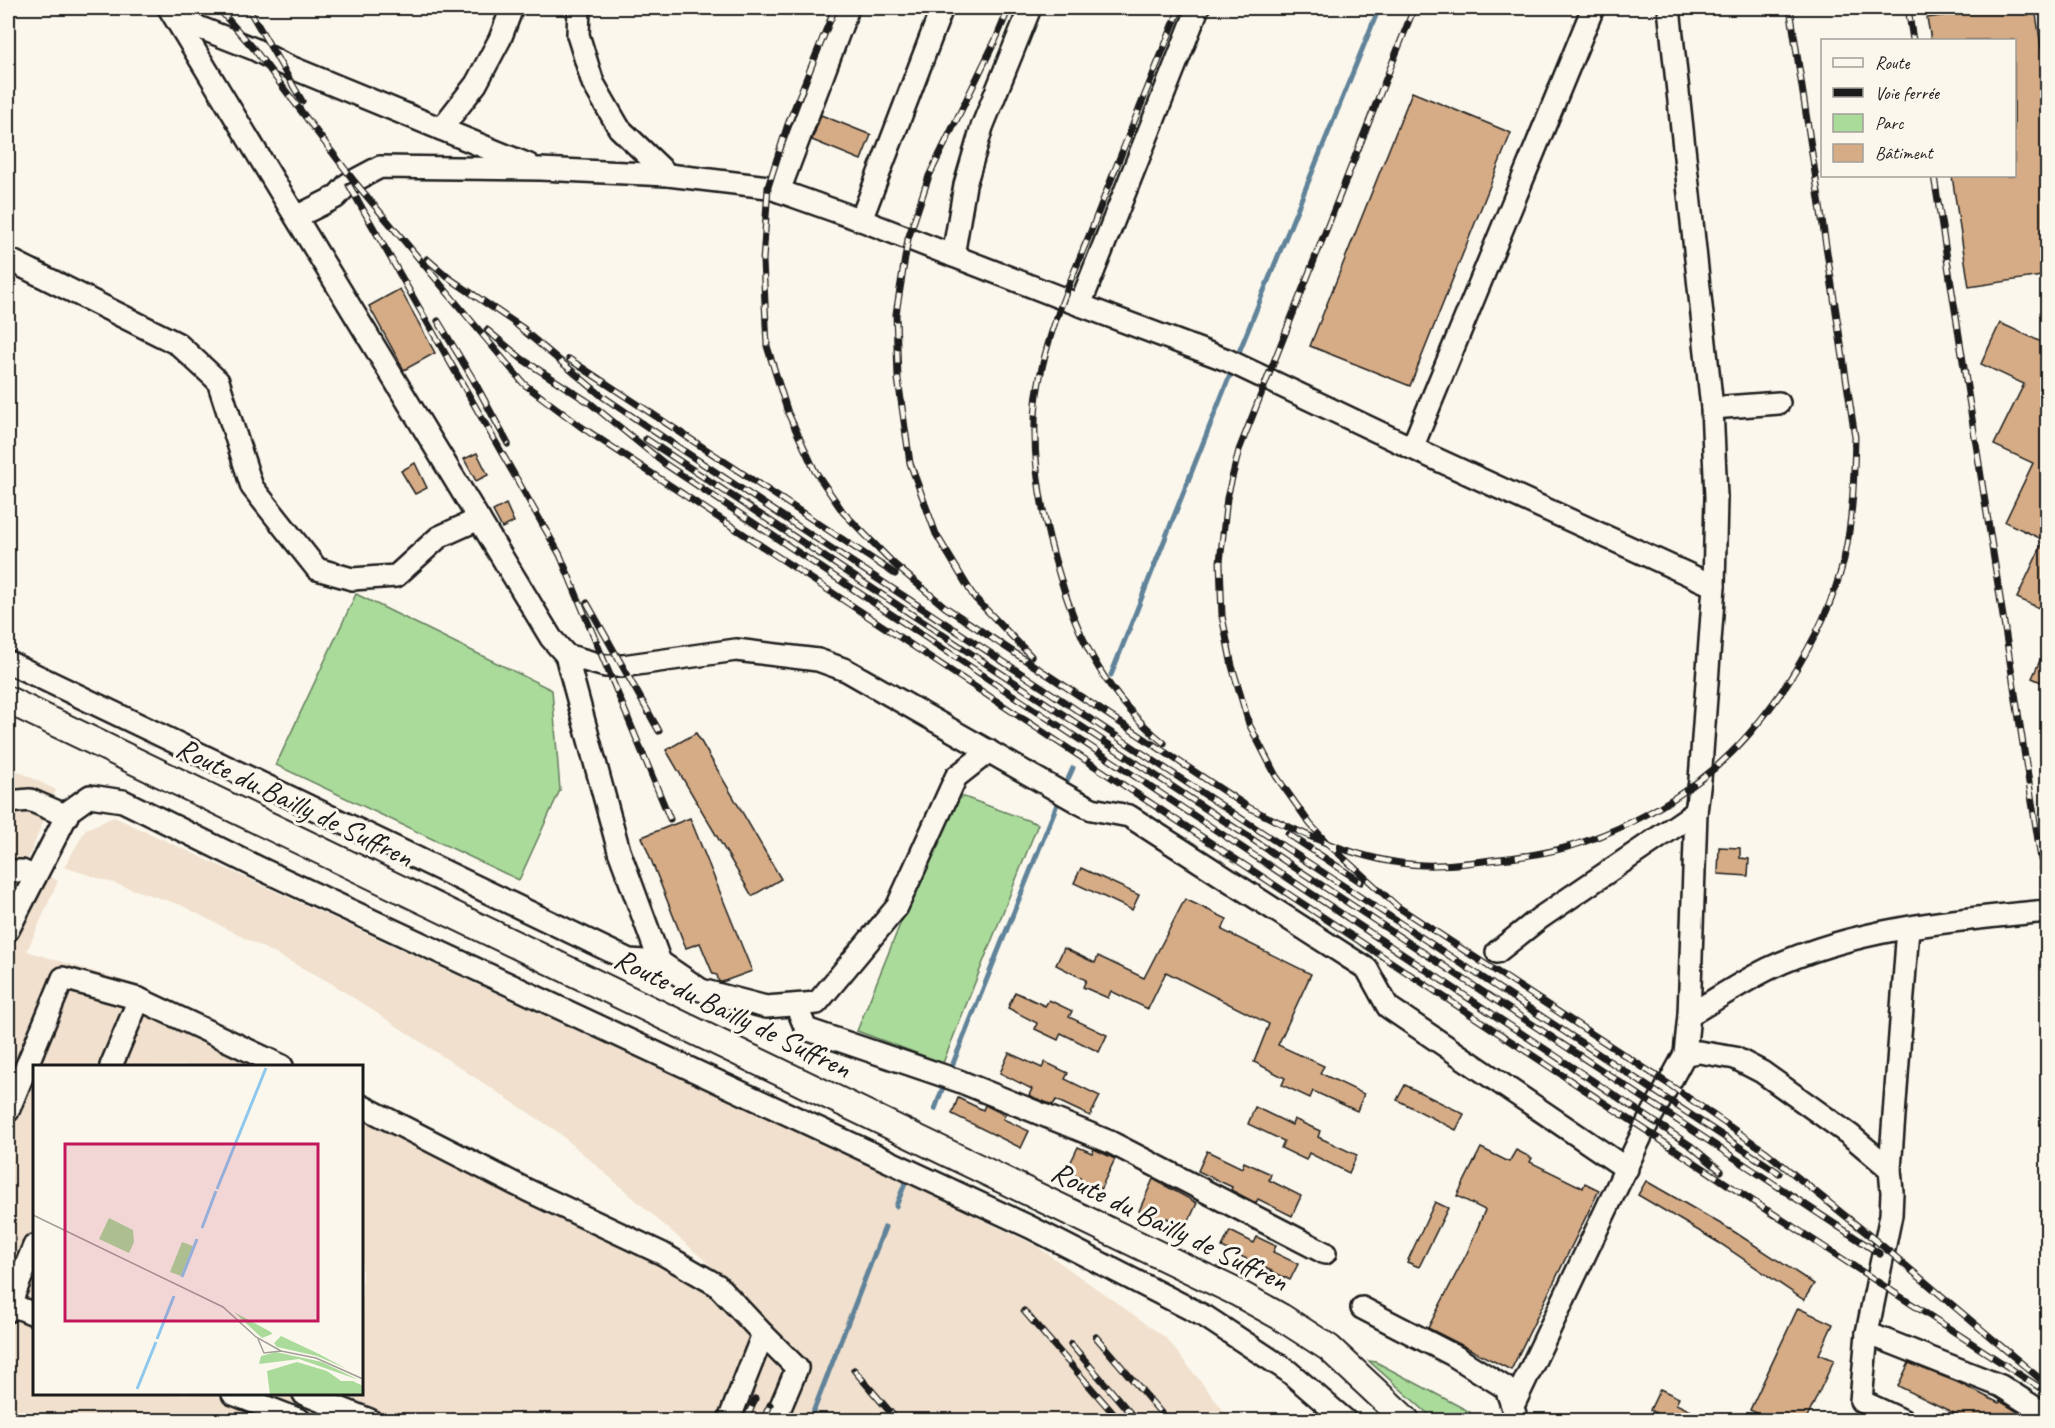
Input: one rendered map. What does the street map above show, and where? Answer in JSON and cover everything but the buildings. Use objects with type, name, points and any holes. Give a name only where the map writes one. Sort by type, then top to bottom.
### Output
[{"type":"main road","name":"Route du Bailly de Suffren","points":[[8,700],[1236,1292],[1329,1348],[1406,1420]]},
{"type":"street","points":[[169,8],[551,638],[566,655],[619,851],[660,962]]},
{"type":"street","points":[[174,8],[198,27],[540,169]]},
{"type":"street","points":[[441,129],[476,84],[500,39],[512,8]]},
{"type":"street","points":[[579,8],[578,35],[593,83],[619,128],[668,175]]},
{"type":"street","points":[[779,191],[848,8]]},
{"type":"street","points":[[861,220],[942,8]]},
{"type":"street","points":[[953,256],[965,185],[982,127],[1030,8]]},
{"type":"street","points":[[1080,305],[1198,8]]},
{"type":"street","points":[[1412,448],[1593,8]]},
{"type":"street","points":[[1518,1416],[1645,1128],[1685,1054],[1689,1015],[1696,812],[1714,586],[1716,497],[1712,408],[1669,8]]},
{"type":"street","points":[[296,218],[336,197],[348,184],[380,167],[540,169],[668,175],[768,188],[861,220],[1227,360],[1412,448],[1714,586]]},
{"type":"street","points":[[8,259],[178,344],[218,381],[252,487],[317,570],[352,579],[396,576],[439,537],[479,519]]},
{"type":"street","points":[[1712,408],[1779,404]]},
{"type":"street","points":[[566,655],[605,666],[623,666],[736,650],[818,660],[846,670],[1076,801],[1092,809],[1128,816],[1367,969],[1388,1007],[1628,1169]]},
{"type":"street","points":[[8,662],[629,960],[660,962],[701,990],[766,1007],[817,1004],[897,907],[956,777],[989,751]]},
{"type":"street","points":[[8,930],[69,811],[90,796],[123,801],[259,868],[1030,1227],[1206,1317],[1288,1371],[1345,1420]]},
{"type":"street","points":[[8,802],[30,800],[67,816]]},
{"type":"street","points":[[1497,952],[1540,918],[1696,812]]},
{"type":"street","points":[[8,871],[22,871],[34,877]]},
{"type":"street","points":[[1689,1015],[1768,969],[1842,941],[1932,923],[2048,910]]},
{"type":"street","points":[[1902,1420],[1861,1401],[1867,1334],[1891,1215],[1890,1169],[1908,928]]},
{"type":"street","points":[[8,1110],[63,978],[139,999],[280,1065]]},
{"type":"street","points":[[111,1065],[139,999]]},
{"type":"street","points":[[796,1005],[806,1029],[959,1081],[1110,1142],[1325,1253]]},
{"type":"street","points":[[1685,1054],[1699,1052],[1735,1058],[1762,1072],[1850,1135],[1890,1169]]},
{"type":"street","points":[[363,1107],[527,1190],[663,1254],[717,1285],[797,1368],[775,1420]]},
{"type":"street","points":[[33,1248],[8,1306],[33,1314]]},
{"type":"street","points":[[1362,1308],[1453,1355],[1506,1388],[1518,1416],[1531,1420]]},
{"type":"street","points":[[729,1420],[763,1334]]},
{"type":"street","points":[[1867,1334],[2001,1386],[2048,1416]]},
{"type":"street","points":[[236,1395],[300,1420]]},
{"type":"street","points":[[307,1395],[370,1420]]},
{"type":"shaded area","points":[[8,766],[56,790],[26,864],[58,881],[27,951],[147,988],[298,1065],[33,1065],[33,1395],[363,1395],[363,1098],[726,1279],[558,1132],[331,983],[181,905],[64,867],[86,829],[114,817],[875,1168],[1035,1245],[1166,1338],[1231,1420],[8,1420]]},
{"type":"green space","points":[[356,594],[552,690],[560,790],[519,880],[276,765]]},
{"type":"green space","points":[[953,793],[1038,824],[943,1063],[857,1031]]},
{"type":"green space","points":[[1369,1361],[1376,1362],[1470,1412],[1470,1420],[1435,1420]]},
{"type":"waterway","points":[[1237,357],[1379,8]]},
{"type":"waterway","points":[[1111,675],[1230,375]]},
{"type":"waterway","points":[[1064,788],[1073,768]]},
{"type":"waterway","points":[[950,1071],[1060,797]]},
{"type":"waterway","points":[[935,1109],[943,1087]]},
{"type":"waterway","points":[[896,1206],[906,1181]]},
{"type":"waterway","points":[[810,1420],[885,1227]]},
{"type":"railway","points":[[218,8],[254,49],[354,181],[524,384],[580,426],[1774,1215]]},
{"type":"railway","points":[[248,8],[302,101]]},
{"type":"railway","points":[[835,8],[788,124],[768,187],[763,261],[767,346],[788,413],[815,471],[843,512],[894,564],[945,607],[1248,807],[1311,837],[1355,853],[1400,863],[1431,865],[1516,857],[1565,848],[1618,828],[1674,798],[1724,760],[1769,710],[1807,651],[1835,589],[1844,559],[1849,529],[1855,437],[1790,8]]},
{"type":"railway","points":[[1009,8],[929,176],[908,239],[896,314],[898,379],[910,463],[936,534],[974,597],[1031,656]]},
{"type":"railway","points":[[1164,743],[1127,708],[1112,688],[1087,647],[1077,625],[1048,535],[1037,469],[1035,425],[1039,381],[1057,315],[1180,8]]},
{"type":"railway","points":[[1414,8],[1239,450],[1227,498],[1220,562],[1222,616],[1232,666],[1249,724],[1276,776],[1310,824],[1328,844],[1398,907],[1670,1085],[1765,1151],[1885,1248],[2046,1384]]},
{"type":"railway","points":[[1908,8],[1913,39]]},
{"type":"railway","points":[[1934,177],[2048,904]]},
{"type":"railway","points":[[349,185],[560,555],[670,819]]},
{"type":"railway","points":[[427,259],[449,278],[524,329]]},
{"type":"railway","points":[[438,321],[508,444]]},
{"type":"railway","points":[[517,325],[602,396],[664,438],[1779,1173]]},
{"type":"railway","points":[[487,330],[522,359],[590,403],[665,464],[1691,1146],[1721,1171]]},
{"type":"railway","points":[[569,359],[895,574]]},
{"type":"railway","points":[[646,439],[1880,1254]]},
{"type":"railway","points":[[587,603],[659,731]]},
{"type":"railway","points":[[1288,834],[1361,882]]},
{"type":"railway","points":[[1769,1211],[2048,1393]]},
{"type":"railway","points":[[1024,1311],[1119,1420]]},
{"type":"railway","points":[[1096,1337],[1167,1420]]},
{"type":"railway","points":[[1071,1344],[1136,1420]]},
{"type":"railway","points":[[854,1370],[897,1420]]},
{"type":"railway","points":[[746,1420],[755,1399]]},
{"type":"railway","points":[[763,1420],[770,1405]]}]
